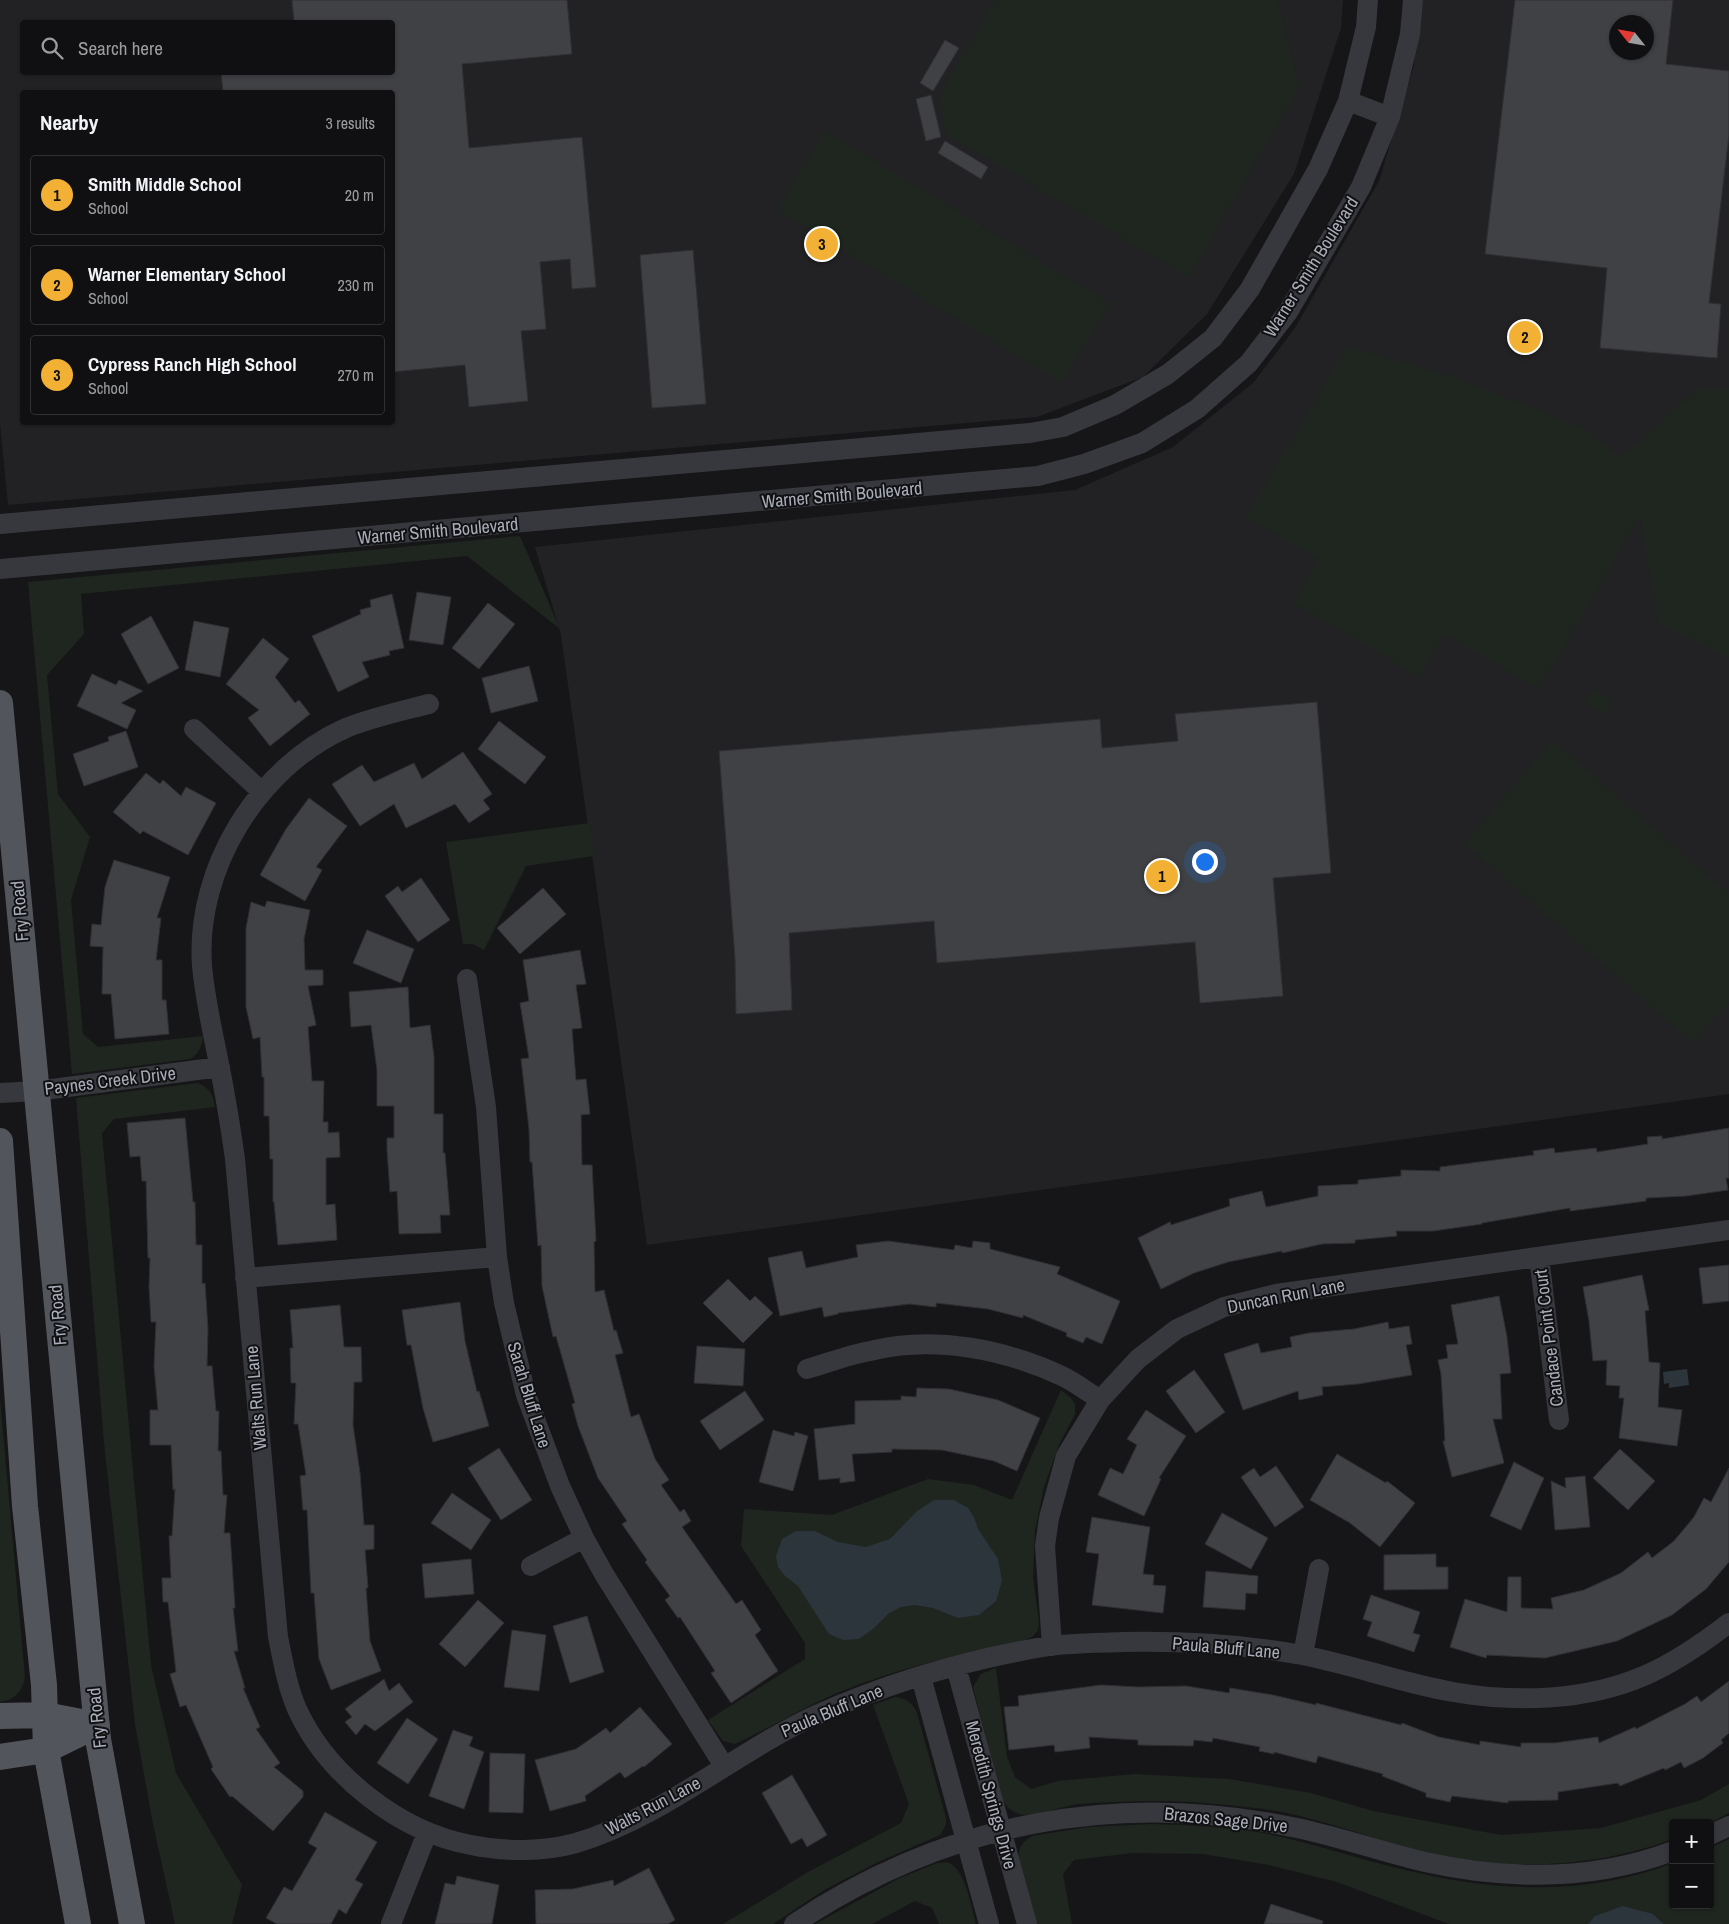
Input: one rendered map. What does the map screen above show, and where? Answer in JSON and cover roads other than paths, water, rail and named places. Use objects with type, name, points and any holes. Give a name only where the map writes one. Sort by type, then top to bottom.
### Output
[{"type":"main road","name":"Fry Road","points":[[0,703],[97,1724],[132,1924]]},
{"type":"main road","points":[[0,1141],[25,1506],[44,1685],[46,1750],[78,1924]]},
{"type":"main road","points":[[0,1716],[45,1714],[97,1724]]},
{"type":"main road","points":[[0,1757],[46,1750],[97,1724]]},
{"type":"street","points":[[0,524],[1030,433],[1063,427],[1123,400],[1168,374],[1213,338],[1250,289],[1318,169],[1348,101],[1366,26],[1368,0]]},
{"type":"street","name":"Warner Smith Boulevard","points":[[0,569],[957,485],[1038,476],[1084,464],[1142,443],[1197,409],[1249,363],[1288,312],[1361,187],[1390,117],[1410,34],[1413,0]]},
{"type":"street","points":[[1348,101],[1390,117]]},
{"type":"street","name":"Walts Run Lane","points":[[430,704],[384,715],[346,728],[313,746],[287,766],[262,792],[235,830],[216,871],[203,921],[202,965],[235,1160],[278,1638],[286,1676],[297,1709],[317,1743],[343,1775],[377,1803],[427,1833],[471,1845],[520,1850],[572,1844],[614,1830],[724,1766]]},
{"type":"street","points":[[194,729],[262,792]]},
{"type":"street","name":"Sarah Bluff Lane","points":[[467,979],[486,1107],[497,1257],[504,1303],[526,1394],[560,1486],[584,1538],[604,1574],[724,1766]]},
{"type":"street","name":"Paynes Creek Drive","points":[[0,1093],[220,1067]]},
{"type":"street","name":"Duncan Run Lane","points":[[1052,1646],[1045,1546],[1049,1518],[1066,1456],[1100,1400],[1138,1359],[1177,1329],[1224,1307],[1276,1294],[1729,1230]]},
{"type":"street","points":[[245,1278],[497,1257]]},
{"type":"street","name":"Candace Point Court","points":[[1539,1257],[1559,1420]]},
{"type":"street","points":[[807,1369],[871,1350],[922,1344],[975,1348],[1022,1360],[1056,1374],[1100,1400]]},
{"type":"street","points":[[531,1566],[584,1538]]},
{"type":"street","points":[[1303,1655],[1318,1569]]},
{"type":"street","name":"Paula Bluff Lane","points":[[724,1766],[771,1738],[815,1716],[876,1690],[956,1667],[1052,1646],[1161,1642],[1215,1644],[1303,1655],[1450,1692],[1489,1697],[1542,1698],[1598,1692],[1646,1675],[1697,1648],[1729,1623]]},
{"type":"street","name":"Meredith Springs Drive","points":[[956,1667],[1027,1924]]},
{"type":"street","name":"Meredith Springs Drive","points":[[921,1676],[990,1924]]},
{"type":"street","name":"Brazos Sage Drive","points":[[794,1924],[823,1904],[918,1856],[1001,1831],[1085,1815],[1140,1812],[1196,1813],[1250,1819],[1299,1828],[1423,1861],[1473,1872],[1532,1876],[1591,1871],[1650,1859],[1669,1852]]},
{"type":"street","points":[[1714,1833],[1729,1826]]},
{"type":"street","points":[[391,1924],[427,1833]]},
{"type":"place","name":"Cypress Ranch High School","points":[[822,244]]},
{"type":"place","name":"Warner Elementary School","points":[[1525,337]]},
{"type":"place","name":"Smith Middle School","points":[[1162,876]]}]
